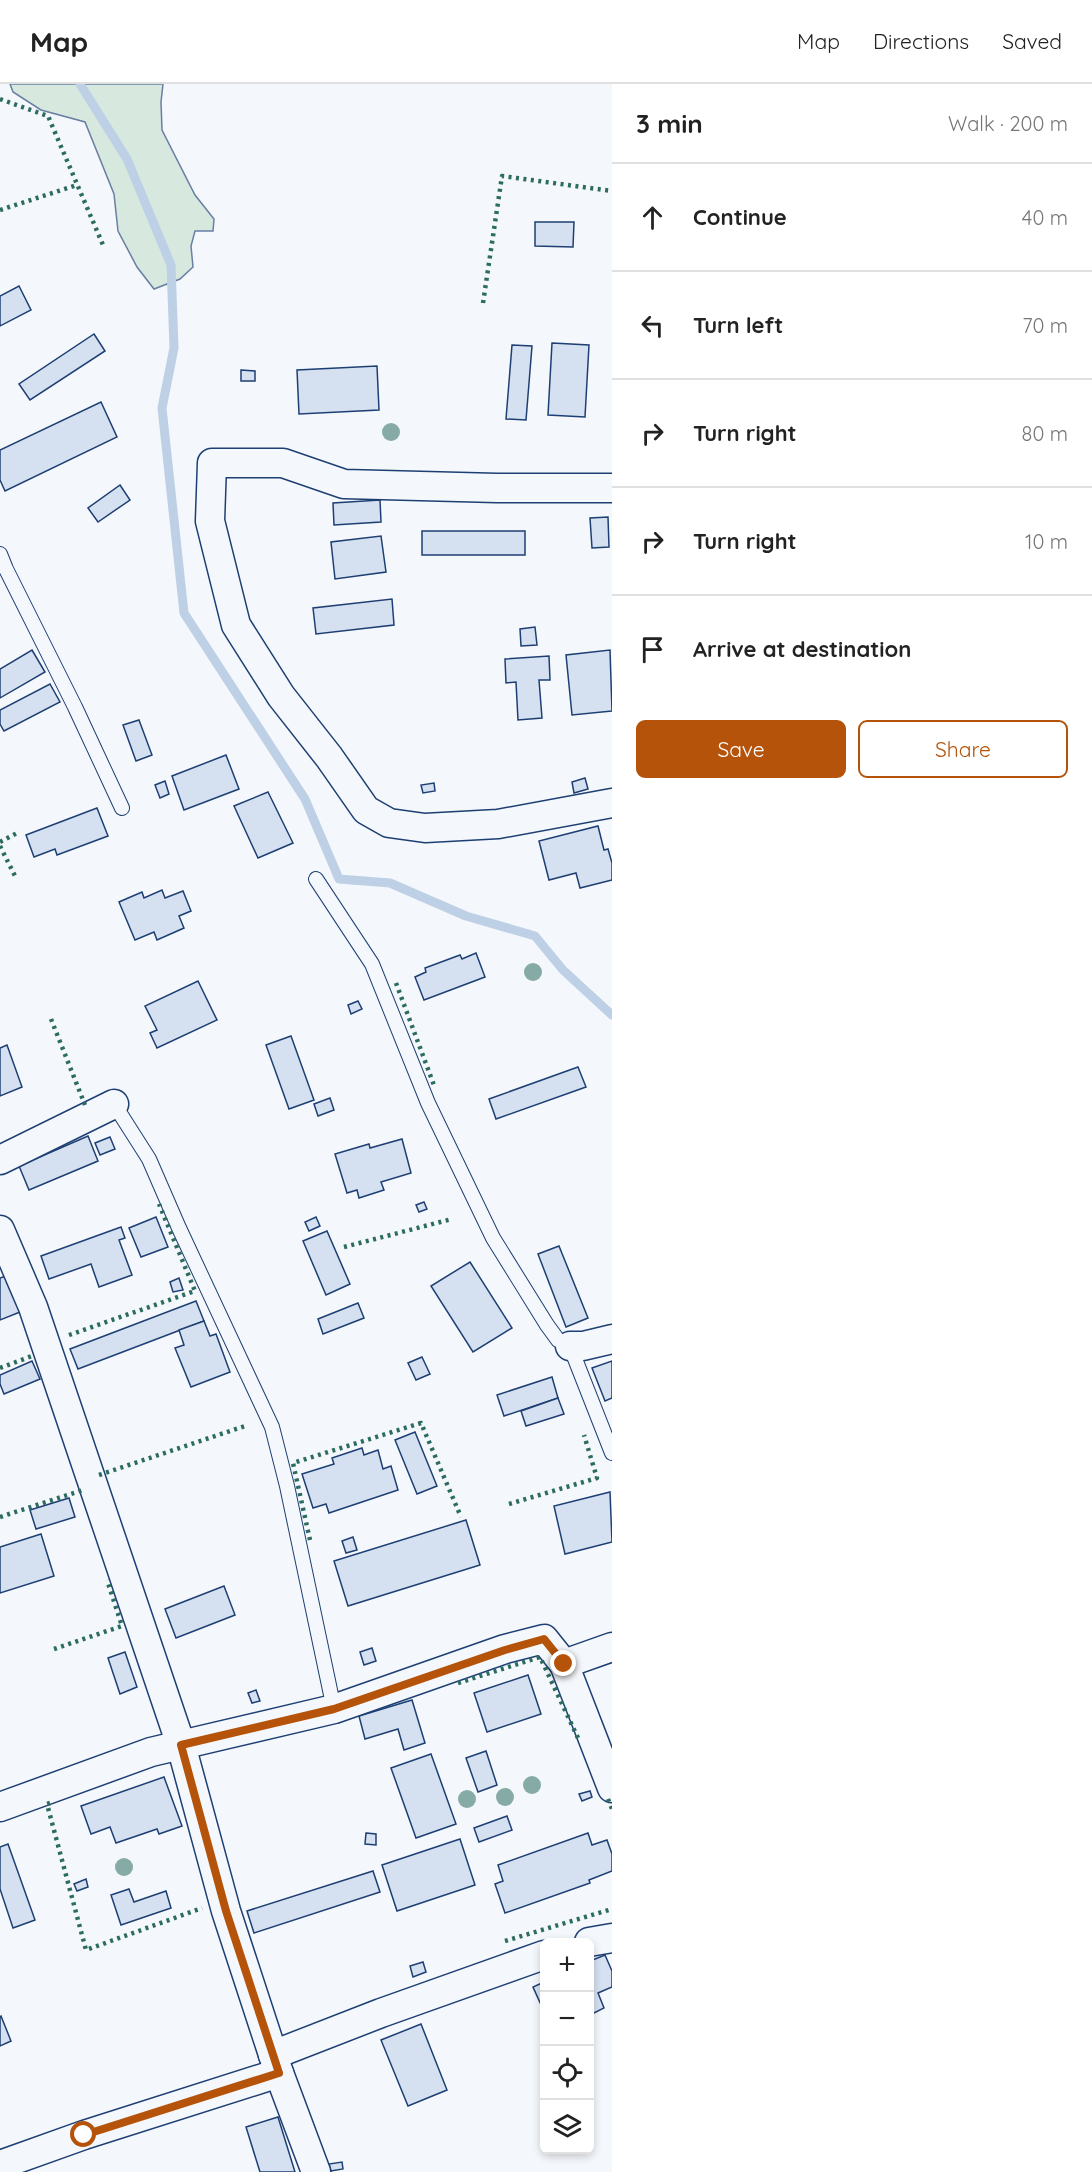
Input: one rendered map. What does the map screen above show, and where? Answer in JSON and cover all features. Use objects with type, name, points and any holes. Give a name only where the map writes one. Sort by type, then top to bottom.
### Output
[{"type":"street","points":[[612,488],[344,484],[283,463],[212,464],[210,521],[236,626],[281,696],[329,757],[366,810],[389,823],[425,828],[498,824],[612,802]]},
{"type":"street","points":[[0,1160],[114,1104]]},
{"type":"street","points":[[0,1230],[33,1306],[181,1745],[226,1911],[276,2064],[316,2172]]},
{"type":"street","points":[[570,1346],[583,1346],[612,1339]]},
{"type":"street","points":[[0,1807],[151,1752],[334,1709],[505,1650],[544,1639],[564,1664],[612,1788]]},
{"type":"street","points":[[564,1664],[612,1647]]},
{"type":"street","points":[[594,1941],[612,1938]]},
{"type":"street","points":[[0,2165],[276,2064],[381,2013],[540,1956]]},
{"type":"lane","points":[[0,554],[3,571],[75,707],[122,808]]},
{"type":"lane","points":[[316,879],[372,964],[428,1102],[493,1238],[547,1325],[558,1340],[570,1346],[612,1453]]},
{"type":"lane","points":[[114,1104],[149,1159],[178,1228],[272,1427],[287,1486],[334,1709]]},
{"type":"shaded area","points":[[10,84],[163,84],[162,130],[195,195],[214,219],[213,231],[195,231],[191,246],[193,267],[180,279],[154,289],[137,267],[118,231],[114,194],[85,122],[41,110],[13,92]]},
{"type":"building","points":[[535,222],[574,222],[573,247],[535,246]]},
{"type":"building","points":[[19,286],[31,310],[0,326],[0,296]]},
{"type":"building","points":[[94,334],[105,351],[30,400],[19,384]]},
{"type":"building","points":[[552,343],[589,345],[585,417],[548,415]]},
{"type":"building","points":[[512,345],[532,346],[526,420],[506,419]]},
{"type":"building","points":[[377,366],[379,410],[299,414],[297,370]]},
{"type":"building","points":[[241,370],[255,371],[255,381],[241,381]]},
{"type":"building","points":[[101,402],[117,437],[5,491],[0,480],[0,450]]},
{"type":"building","points":[[120,485],[130,500],[98,522],[88,508]]},
{"type":"building","points":[[380,500],[381,522],[334,525],[333,503]]},
{"type":"building","points":[[608,517],[609,547],[592,548],[590,518]]},
{"type":"building","points":[[422,531],[525,531],[525,555],[422,555]]},
{"type":"building","points":[[381,536],[386,572],[335,579],[331,542]]},
{"type":"building","points":[[392,599],[394,625],[316,634],[313,608]]},
{"type":"building","points":[[535,627],[537,645],[521,646],[520,629]]},
{"type":"building","points":[[32,650],[45,672],[0,698],[0,669]]},
{"type":"building","points":[[610,650],[612,711],[572,715],[566,655]]},
{"type":"building","points":[[549,656],[550,680],[539,680],[542,718],[518,720],[516,682],[506,683],[505,659]]},
{"type":"building","points":[[50,684],[60,702],[4,731],[0,724],[0,710]]},
{"type":"building","points":[[139,720],[152,755],[136,761],[123,725]]},
{"type":"building","points":[[226,755],[239,789],[184,810],[172,776]]},
{"type":"building","points":[[585,778],[588,789],[574,793],[572,782]]},
{"type":"building","points":[[165,781],[169,794],[160,798],[155,785]]},
{"type":"building","points":[[434,783],[435,791],[423,793],[421,785]]},
{"type":"building","points":[[268,792],[293,843],[258,858],[234,806]]},
{"type":"building","points":[[97,808],[108,836],[57,855],[55,849],[34,857],[26,835]]},
{"type":"building","points":[[598,826],[604,850],[608,849],[612,863],[612,880],[580,888],[576,873],[549,880],[539,841]]},
{"type":"building","points":[[162,890],[165,898],[183,891],[191,911],[179,916],[184,928],[157,940],[154,932],[135,940],[119,902],[142,892],[144,898]]},
{"type":"building","points":[[476,953],[485,977],[424,1000],[415,977],[426,972],[425,968],[460,955],[462,959]]},
{"type":"building","points":[[198,981],[217,1020],[157,1048],[150,1033],[157,1030],[145,1006]]},
{"type":"building","points":[[358,1001],[362,1009],[351,1014],[348,1005]]},
{"type":"building","points":[[291,1036],[314,1100],[289,1109],[266,1045]]},
{"type":"building","points":[[7,1045],[22,1087],[0,1096],[0,1048]]},
{"type":"building","points":[[578,1067],[586,1087],[496,1119],[489,1099]]},
{"type":"building","points":[[330,1098],[334,1110],[318,1116],[314,1104]]},
{"type":"building","points":[[88,1136],[98,1161],[29,1190],[19,1166]]},
{"type":"building","points":[[110,1137],[115,1149],[100,1155],[95,1143]]},
{"type":"building","points":[[402,1139],[411,1173],[381,1182],[384,1190],[359,1198],[357,1190],[347,1193],[335,1154],[369,1144],[370,1148]]},
{"type":"building","points":[[424,1202],[427,1209],[419,1212],[416,1205]]},
{"type":"building","points":[[156,1217],[168,1247],[141,1257],[129,1228]]},
{"type":"building","points":[[316,1217],[320,1226],[309,1231],[305,1222]]},
{"type":"building","points":[[121,1227],[125,1238],[119,1240],[132,1275],[99,1287],[91,1264],[49,1279],[41,1256]]},
{"type":"building","points":[[327,1231],[350,1284],[326,1295],[303,1241]]},
{"type":"building","points":[[559,1246],[588,1318],[566,1327],[538,1254]]},
{"type":"building","points":[[470,1262],[512,1328],[473,1352],[431,1286]]},
{"type":"building","points":[[6,1276],[20,1312],[0,1320],[0,1278]]},
{"type":"building","points":[[179,1278],[183,1290],[173,1292],[170,1282]]},
{"type":"building","points":[[196,1301],[204,1321],[78,1369],[70,1349]]},
{"type":"building","points":[[358,1303],[364,1318],[323,1334],[318,1319]]},
{"type":"building","points":[[204,1321],[210,1336],[216,1334],[230,1372],[191,1387],[175,1348],[184,1345],[179,1330]]},
{"type":"building","points":[[422,1357],[430,1374],[416,1380],[408,1363]]},
{"type":"building","points":[[32,1361],[40,1379],[4,1394],[0,1384],[0,1375]]},
{"type":"building","points":[[612,1361],[612,1398],[605,1401],[592,1368]]},
{"type":"building","points":[[552,1377],[558,1398],[504,1416],[497,1395]]},
{"type":"building","points":[[558,1398],[564,1414],[526,1426],[521,1411]]},
{"type":"building","points":[[415,1432],[437,1486],[417,1494],[395,1440]]},
{"type":"building","points":[[362,1448],[364,1455],[378,1450],[383,1469],[391,1466],[398,1490],[329,1513],[326,1504],[313,1508],[302,1474],[334,1464],[332,1458]]},
{"type":"building","points":[[610,1492],[612,1542],[565,1554],[554,1506]]},
{"type":"building","points":[[69,1498],[75,1517],[36,1529],[30,1510]]},
{"type":"building","points":[[466,1520],[480,1565],[348,1606],[334,1561]]},
{"type":"building","points":[[41,1534],[54,1576],[0,1593],[0,1547]]},
{"type":"building","points":[[353,1537],[357,1550],[346,1553],[342,1541]]},
{"type":"building","points":[[224,1586],[235,1615],[176,1638],[165,1609]]},
{"type":"building","points":[[372,1648],[376,1661],[364,1665],[360,1652]]},
{"type":"building","points":[[125,1652],[137,1687],[120,1694],[108,1658]]},
{"type":"building","points":[[528,1675],[541,1714],[487,1732],[474,1693]]},
{"type":"building","points":[[256,1690],[260,1701],[252,1703],[248,1693]]},
{"type":"building","points":[[412,1700],[425,1743],[404,1750],[398,1729],[365,1739],[359,1716]]},
{"type":"building","points":[[486,1751],[497,1785],[478,1792],[466,1758]]},
{"type":"building","points":[[431,1754],[456,1824],[416,1838],[391,1768]]},
{"type":"building","points":[[164,1777],[182,1826],[159,1834],[157,1829],[116,1843],[110,1827],[91,1834],[81,1806]]},
{"type":"building","points":[[590,1791],[592,1797],[582,1801],[579,1794]]},
{"type":"building","points":[[507,1816],[512,1830],[479,1842],[474,1828]]},
{"type":"building","points":[[366,1833],[376,1834],[376,1845],[365,1844]]},
{"type":"building","points":[[588,1833],[592,1845],[607,1840],[612,1854],[612,1871],[589,1880],[590,1883],[505,1913],[495,1884],[503,1881],[498,1865]]},
{"type":"building","points":[[460,1839],[475,1885],[397,1911],[382,1865]]},
{"type":"building","points":[[8,1844],[35,1920],[13,1928],[0,1889],[0,1847]]},
{"type":"building","points":[[373,1871],[380,1892],[254,1933],[247,1911]]},
{"type":"building","points":[[86,1879],[88,1887],[77,1891],[74,1884]]},
{"type":"building","points":[[129,1889],[134,1902],[166,1891],[171,1908],[121,1925],[111,1895]]},
{"type":"building","points":[[605,1955],[612,1971],[612,1987],[598,1993],[604,2008],[594,2013],[594,1992],[594,1959]]},
{"type":"building","points":[[423,1962],[426,1972],[413,1977],[410,1966]]},
{"type":"building","points":[[540,1984],[540,2003],[533,1987]]},
{"type":"building","points":[[0,2017],[11,2041],[0,2046]]},
{"type":"building","points":[[421,2024],[447,2090],[408,2106],[381,2040]]},
{"type":"building","points":[[278,2117],[295,2172],[260,2172],[246,2127]]},
{"type":"building","points":[[342,2162],[343,2169],[331,2171],[329,2164]]},
{"type":"waterway","points":[[80,84],[127,159],[171,265],[174,348],[162,408],[184,613],[305,799],[339,879],[390,883],[466,916],[535,936],[563,970],[612,1015]]},
{"type":"hedge","points":[[0,99],[48,116],[103,245]]},
{"type":"hedge","points":[[483,303],[502,176],[612,191]]},
{"type":"hedge","points":[[0,210],[77,185]]},
{"type":"hedge","points":[[0,842],[19,832]]},
{"type":"hedge","points":[[0,846],[15,876]]},
{"type":"hedge","points":[[396,983],[435,1088]]},
{"type":"hedge","points":[[51,1019],[85,1105]]},
{"type":"hedge","points":[[69,1335],[195,1291],[159,1204]]},
{"type":"hedge","points":[[344,1247],[452,1219]]},
{"type":"hedge","points":[[0,1368],[32,1356]]},
{"type":"hedge","points":[[310,1540],[293,1463],[421,1423],[461,1517]]},
{"type":"hedge","points":[[99,1475],[248,1425]]},
{"type":"hedge","points":[[509,1504],[597,1478],[584,1435]]},
{"type":"hedge","points":[[0,1517],[83,1490],[84,1492]]},
{"type":"hedge","points":[[54,1649],[122,1626],[107,1580]]},
{"type":"hedge","points":[[458,1683],[540,1657],[578,1738]]},
{"type":"hedge","points":[[608,1799],[612,1809]]},
{"type":"hedge","points":[[50,1803],[47,1804],[86,1950],[202,1908]]},
{"type":"hedge","points":[[505,1941],[612,1909]]},
{"type":"route","points":[[84,2135],[279,2073],[226,1911],[181,1745],[334,1709],[505,1650],[544,1639],[564,1664]]}]
